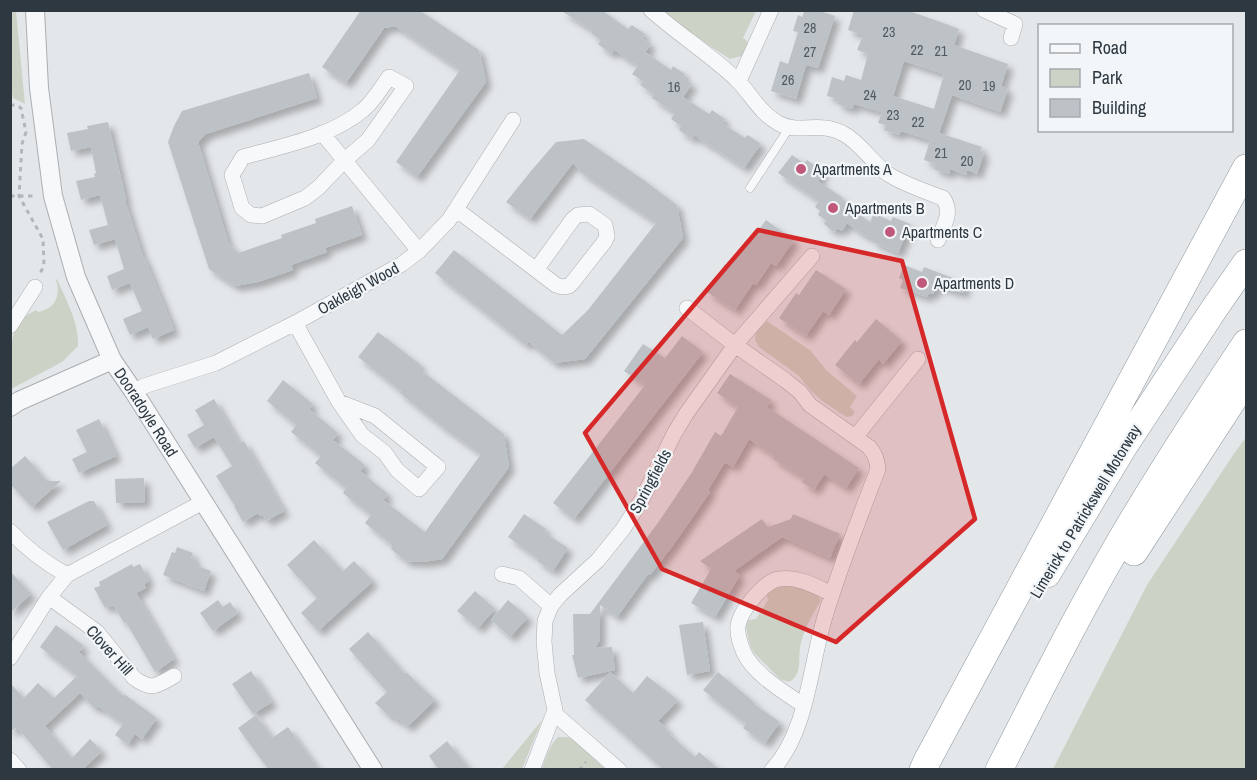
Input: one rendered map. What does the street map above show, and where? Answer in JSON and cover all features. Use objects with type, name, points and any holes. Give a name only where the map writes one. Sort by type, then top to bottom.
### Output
[{"type":"highway","points":[[923,770],[1246,168]]},
{"type":"highway","name":"Limerick to Patrickswell Motorway","points":[[940,770],[1042,582],[1124,446],[1207,318],[1246,263]]},
{"type":"highway","points":[[999,770],[1069,633],[1139,509],[1246,343]]},
{"type":"highway","points":[[1003,770],[1080,635],[1246,380]]},
{"type":"street","name":"Dooradoyle Road","points":[[35,10],[39,88],[53,196],[76,277],[112,360],[373,770]]},
{"type":"street","points":[[651,10],[739,81],[751,98],[778,123],[789,128],[822,126],[836,129],[848,136],[888,173],[943,198],[949,210],[938,240]]},
{"type":"street","points":[[739,81],[771,10]]},
{"type":"street","points":[[984,10],[1015,24],[1011,38]]},
{"type":"street","points":[[389,77],[406,86],[368,140],[345,160],[305,198],[262,216],[251,215],[242,208],[232,175],[243,158],[322,134],[345,123],[365,109],[389,77]]},
{"type":"street","name":"Oakleigh Wood","points":[[134,392],[144,386],[216,363],[382,275],[419,251],[458,210],[513,120]]},
{"type":"street","points":[[322,134],[419,251]]},
{"type":"street","points":[[458,210],[536,270],[556,285],[562,287],[568,286],[605,241],[607,236],[605,225],[589,214],[578,215],[536,270]]},
{"type":"street","name":"Springfields","points":[[555,714],[555,703],[547,674],[543,642],[545,621],[551,606],[598,560],[622,529],[641,501],[686,414],[735,345],[812,256]]},
{"type":"street","points":[[10,326],[35,287]]},
{"type":"street","points":[[687,308],[800,392],[810,405],[856,436],[875,454],[877,461],[878,469],[832,594],[818,640],[798,724],[781,760],[772,770]]},
{"type":"street","points":[[295,323],[339,402],[362,435],[385,453],[397,470],[419,489],[438,467],[375,416],[339,402]]},
{"type":"street","points":[[856,436],[918,359]]},
{"type":"street","points":[[10,407],[112,360]]},
{"type":"street","points":[[10,658],[67,575],[203,502]]},
{"type":"street","points":[[10,531],[34,555],[67,575]]},
{"type":"street","points":[[502,574],[519,578],[551,606]]},
{"type":"street","points":[[803,705],[752,665],[744,653],[738,623],[750,602],[764,586],[773,581],[798,579],[832,594]]},
{"type":"street","name":"Clover Hill","points":[[50,597],[97,632],[134,678],[141,683],[148,686],[156,685],[174,676]]},
{"type":"street","points":[[532,770],[555,714],[619,770]]},
{"type":"street","points":[[10,760],[20,770]]},
{"type":"lane","points":[[750,188],[789,128]]},
{"type":"path","points":[[10,105],[21,108],[26,132],[22,144],[19,196],[43,239],[44,265],[35,287]]},
{"type":"path","points":[[10,196],[53,196]]},
{"type":"highlighted area","points":[[758,230],[902,261],[975,519],[836,642],[662,569],[585,433]]},
{"type":"green space","points":[[10,11],[16,11],[25,104],[13,98],[10,83]]},
{"type":"green space","points":[[663,11],[756,11],[743,38],[748,42],[742,56],[730,59],[689,33]]},
{"type":"green space","points":[[57,279],[74,320],[78,346],[62,362],[11,389],[10,355],[14,334],[26,316],[52,305],[58,292]]},
{"type":"green space","points":[[767,321],[811,351],[826,370],[857,396],[850,407],[855,412],[852,416],[847,417],[821,400],[798,375],[759,347],[755,340],[756,332]]},
{"type":"green space","points":[[1246,437],[1246,769],[1053,769],[1147,585]]},
{"type":"green space","points":[[777,587],[805,588],[821,600],[802,637],[797,674],[789,682],[780,679],[755,654],[751,648],[746,627],[748,620],[756,619],[768,600],[766,593]]},
{"type":"green space","points":[[542,720],[522,769],[502,769]]},
{"type":"green space","points":[[558,737],[573,739],[605,769],[541,770],[550,748]]},
{"type":"building","points":[[361,10],[419,10],[479,50],[486,82],[417,177],[396,162],[460,70],[395,26],[384,28],[346,83],[322,67]]},
{"type":"building","points":[[560,10],[602,10],[628,29],[632,25],[645,34],[642,38],[651,44],[645,52],[671,70],[673,66],[685,74],[683,78],[692,84],[683,97],[709,114],[712,110],[725,119],[722,123],[745,138],[748,135],[761,144],[744,168],[694,135],[692,139],[679,130],[681,126],[671,119],[675,113],[652,98],[654,94],[640,85],[643,81],[632,74],[638,66],[614,50],[611,54],[598,44],[601,40],[591,33],[593,31]]},
{"type":"building","points":[[805,10],[817,10],[835,16],[818,68],[806,65],[796,99],[771,91],[780,61],[788,64],[798,32],[793,31],[798,15],[802,17]]},
{"type":"building","points":[[854,10],[906,10],[959,29],[954,45],[1008,64],[1001,86],[1008,89],[1000,112],[952,95],[939,133],[982,147],[980,151],[984,153],[977,174],[967,170],[966,175],[950,169],[949,174],[934,169],[935,164],[924,160],[930,140],[901,131],[899,135],[884,130],[886,125],[878,123],[882,112],[854,104],[852,109],[837,104],[839,99],[827,96],[832,77],[844,81],[846,75],[861,80],[868,54],[857,50],[863,35],[848,30]],"holes":[[[904,61],[944,74],[934,109],[893,96]]]},
{"type":"building","points":[[309,73],[317,98],[206,134],[198,142],[228,242],[238,253],[282,238],[281,235],[316,223],[315,219],[352,206],[362,235],[325,248],[327,252],[291,265],[293,270],[258,282],[235,286],[209,269],[168,142],[182,111]]},
{"type":"building","points":[[108,122],[125,201],[143,257],[174,330],[153,339],[148,327],[130,335],[123,319],[142,311],[130,283],[112,290],[107,276],[124,269],[115,239],[94,245],[89,230],[108,225],[100,195],[81,200],[76,181],[95,177],[96,173],[91,147],[71,151],[67,133]]},
{"type":"building","points":[[584,139],[677,205],[683,238],[585,359],[554,363],[529,342],[526,345],[435,273],[454,250],[562,335],[588,310],[656,223],[582,173],[573,163],[530,219],[506,202],[556,142]]},
{"type":"building","points":[[792,155],[804,163],[807,160],[824,172],[818,181],[843,198],[840,201],[870,222],[873,215],[877,217],[878,215],[891,221],[893,217],[910,224],[898,253],[873,242],[874,239],[847,223],[842,231],[837,228],[834,232],[824,224],[826,220],[818,215],[820,211],[815,207],[819,201],[778,173]]},
{"type":"building","points":[[766,220],[794,240],[776,266],[771,263],[756,285],[753,283],[735,310],[707,292],[725,264],[729,267],[744,244],[747,246]]},
{"type":"building","name":"Apartments D","points":[[904,265],[922,272],[924,267],[966,283],[963,293],[937,286],[933,294],[929,293],[927,297],[900,288],[903,280],[899,278]]},
{"type":"building","points":[[816,270],[846,289],[829,315],[823,311],[806,336],[779,318]]},
{"type":"building","points":[[876,319],[902,341],[883,364],[879,359],[859,384],[835,365]]},
{"type":"building","points":[[378,332],[421,365],[418,368],[504,434],[509,467],[442,559],[423,562],[406,561],[391,549],[392,545],[365,523],[371,515],[343,493],[346,488],[315,463],[321,456],[291,432],[296,425],[267,401],[283,380],[313,404],[309,409],[338,433],[333,440],[365,465],[360,471],[388,494],[383,500],[425,532],[481,454],[444,428],[358,357]]},
{"type":"building","points":[[682,336],[703,352],[574,519],[553,503],[645,385],[624,371],[643,344],[665,358]]},
{"type":"building","points":[[730,374],[771,400],[767,407],[859,468],[846,488],[824,474],[814,490],[802,482],[804,478],[773,459],[774,456],[749,439],[733,467],[725,462],[708,490],[710,492],[674,544],[650,575],[648,574],[617,617],[600,605],[600,640],[595,648],[612,647],[615,670],[578,678],[572,655],[574,655],[573,614],[590,614],[660,520],[715,432],[721,436],[738,407],[717,393]]},
{"type":"building","points":[[214,399],[240,444],[244,441],[284,511],[266,521],[263,515],[260,516],[258,513],[243,522],[216,476],[232,466],[214,437],[195,448],[187,435],[204,425],[195,410]]},
{"type":"building","points":[[99,419],[116,456],[79,473],[72,459],[87,452],[76,430]]},
{"type":"building","points":[[25,456],[47,481],[61,481],[32,507],[10,484],[10,469]]},
{"type":"building","points":[[144,478],[145,502],[116,503],[115,479]]},
{"type":"building","points":[[89,501],[94,501],[107,525],[63,550],[47,522]]},
{"type":"building","points":[[524,514],[546,529],[544,532],[568,548],[553,571],[508,537]]},
{"type":"building","points":[[793,514],[840,534],[830,558],[782,537],[734,571],[740,575],[715,617],[691,603],[711,569],[700,561],[762,519],[768,527],[791,519]]},
{"type":"building","points":[[314,540],[343,571],[354,561],[373,581],[318,631],[301,613],[317,598],[287,565]]},
{"type":"building","points":[[177,547],[193,553],[191,558],[196,560],[195,565],[211,571],[204,591],[163,575],[172,552],[175,553]]},
{"type":"building","points":[[132,564],[133,567],[140,564],[149,581],[144,584],[146,588],[136,593],[174,659],[155,672],[126,622],[124,623],[114,606],[110,605],[105,608],[94,588],[100,586],[99,582]]},
{"type":"building","points":[[10,571],[31,594],[10,613]]},
{"type":"building","points":[[475,591],[495,609],[478,628],[457,611]]},
{"type":"building","points":[[218,600],[223,607],[230,602],[238,613],[213,631],[200,613]]},
{"type":"building","points":[[508,600],[528,617],[510,637],[491,620]]},
{"type":"building","points":[[703,622],[710,671],[687,675],[679,625]]},
{"type":"building","points":[[56,625],[84,646],[79,652],[123,696],[124,694],[157,718],[142,739],[135,734],[128,744],[115,735],[123,724],[98,706],[95,709],[80,693],[45,726],[72,758],[90,739],[102,751],[82,770],[53,770],[17,727],[10,732],[10,683],[24,698],[38,683],[54,698],[77,676],[40,647]]},
{"type":"building","points":[[368,632],[405,674],[406,672],[435,700],[407,727],[399,719],[397,721],[392,715],[390,717],[375,703],[387,692],[349,649]]},
{"type":"building","points":[[251,671],[272,702],[253,714],[232,684]]},
{"type":"building","points":[[610,672],[633,693],[647,676],[678,700],[658,721],[695,757],[699,752],[720,770],[664,770],[585,700]]},
{"type":"building","points":[[718,672],[754,704],[780,722],[765,743],[743,728],[746,724],[703,690]]},
{"type":"building","points":[[256,715],[272,738],[288,727],[319,770],[269,770],[238,728]]},
{"type":"building","points":[[447,741],[470,770],[439,770],[429,756]]},
{"type":"place","name":"Apartments A","points":[[801,169]]},
{"type":"place","name":"Apartments B","points":[[833,208]]},
{"type":"place","name":"Apartments C","points":[[890,232]]},
{"type":"place","name":"Apartments D","points":[[922,283]]}]
